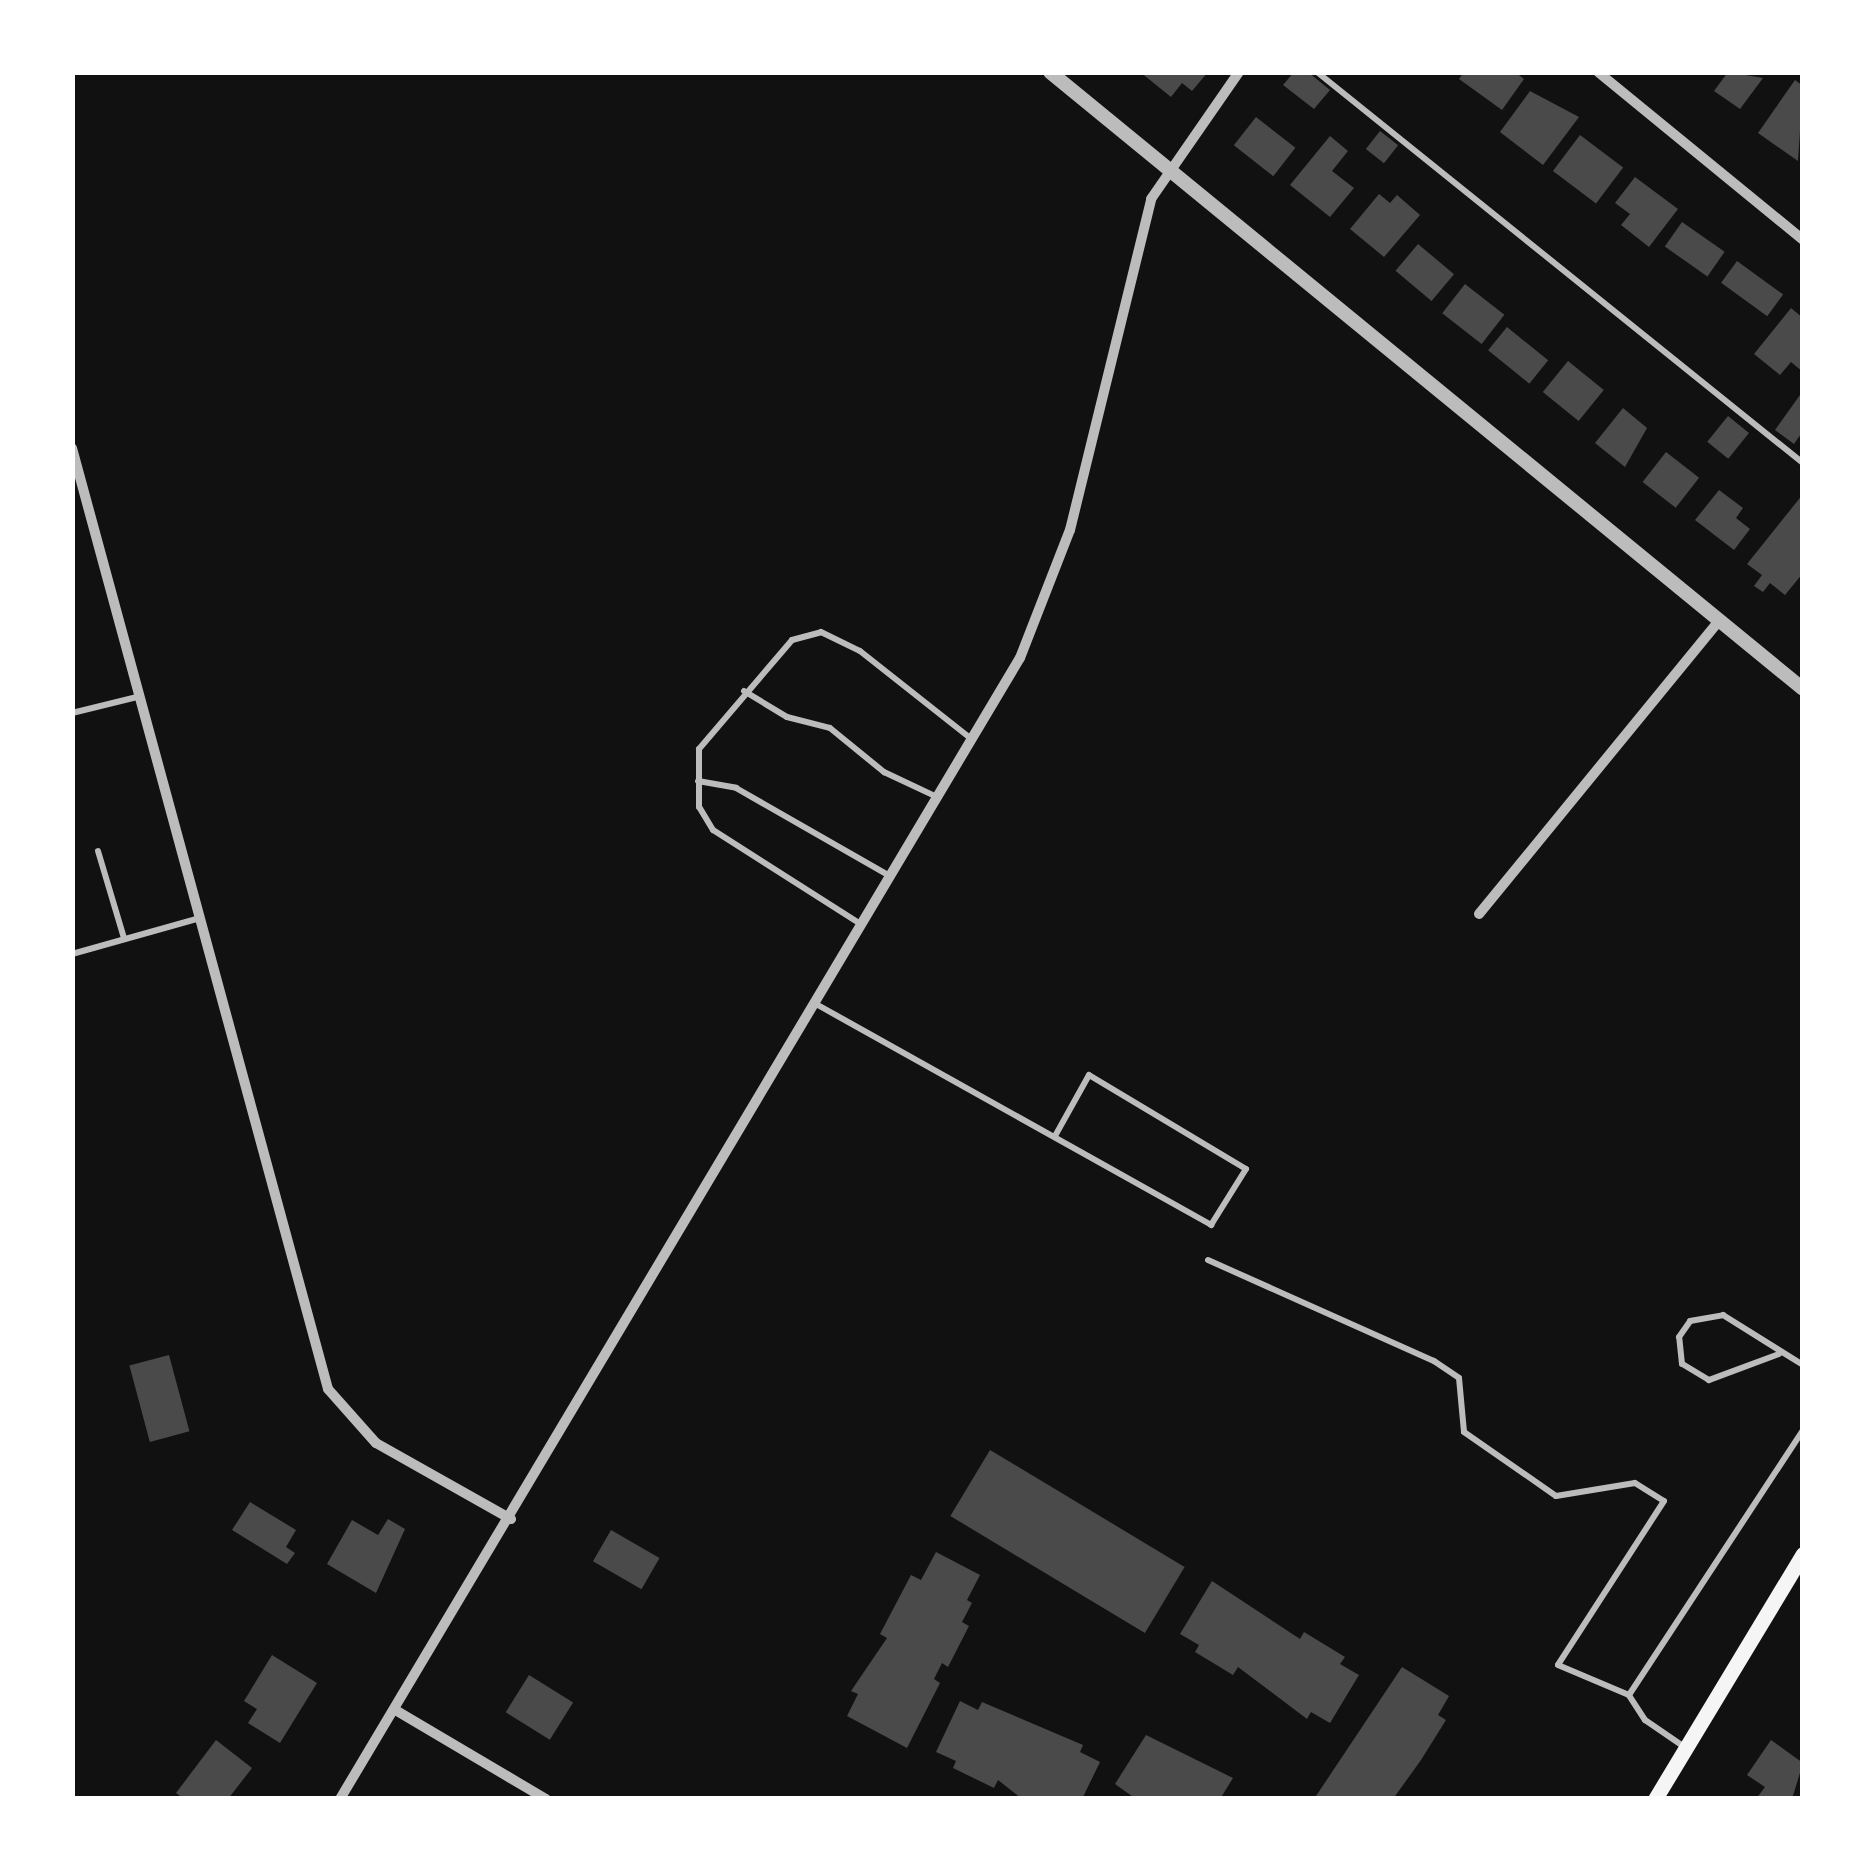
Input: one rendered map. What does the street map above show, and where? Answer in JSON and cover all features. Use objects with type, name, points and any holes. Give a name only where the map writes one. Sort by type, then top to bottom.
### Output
[{"type":"main road","points":[[1655,1799],[1803,1554]]},
{"type":"street","points":[[1050,72],[1803,689]]},
{"type":"street","points":[[340,1799],[397,1711],[1020,658],[1058,572],[1142,231],[1167,167],[1239,72]]},
{"type":"street","points":[[1598,72],[1803,240]]},
{"type":"street","points":[[72,448],[328,1389],[376,1443],[511,1519]]},
{"type":"street","points":[[1479,914],[1719,621]]},
{"type":"street","points":[[397,1711],[546,1799]]},
{"type":"lane","points":[[1317,72],[1803,464]]},
{"type":"lane","points":[[862,925],[713,830],[699,807],[699,749],[744,690],[792,640],[821,632],[860,651],[972,739]]},
{"type":"lane","points":[[744,690],[787,717],[830,728],[884,772],[938,797]]},
{"type":"lane","points":[[72,713],[141,696]]},
{"type":"lane","points":[[697,781],[736,788],[891,877]]},
{"type":"lane","points":[[98,851],[124,938]]},
{"type":"lane","points":[[72,954],[200,918]]},
{"type":"lane","points":[[816,1004],[1211,1225],[1246,1169],[1089,1075],[1055,1136]]},
{"type":"lane","points":[[1208,1260],[1434,1360],[1459,1378],[1464,1432],[1556,1496],[1635,1483],[1664,1501],[1558,1664],[1630,1695],[1645,1720],[1686,1748]]},
{"type":"lane","points":[[1779,1354],[1709,1380],[1682,1364],[1679,1337],[1690,1321],[1724,1315],[1764,1335],[1779,1354],[1803,1365]]},
{"type":"lane","points":[[1630,1695],[1803,1430]]},
{"type":"building","points":[[1140,72],[1208,72],[1192,91],[1182,83],[1171,97]]},
{"type":"building","points":[[1294,72],[1308,72],[1330,90],[1314,109],[1283,85]]},
{"type":"building","points":[[1464,72],[1515,72],[1524,79],[1502,110],[1459,79]]},
{"type":"building","points":[[1728,72],[1763,78],[1740,109],[1714,91]]},
{"type":"building","points":[[1795,80],[1803,86],[1798,161],[1758,133]]},
{"type":"building","points":[[1530,91],[1579,117],[1543,165],[1500,132]]},
{"type":"building","points":[[1256,117],[1295,148],[1273,176],[1234,145]]},
{"type":"building","points":[[1380,131],[1398,145],[1384,163],[1366,149]]},
{"type":"building","points":[[1580,135],[1623,167],[1596,203],[1553,171]]},
{"type":"building","points":[[1330,136],[1348,151],[1332,171],[1354,188],[1330,217],[1290,185]]},
{"type":"building","points":[[1635,177],[1678,209],[1649,247],[1621,225],[1630,214],[1615,203]]},
{"type":"building","points":[[1379,194],[1390,203],[1397,195],[1420,215],[1384,257],[1350,229]]},
{"type":"building","points":[[1682,222],[1725,252],[1707,276],[1665,247]]},
{"type":"building","points":[[1418,244],[1454,274],[1432,301],[1396,271]]},
{"type":"building","points":[[1737,261],[1783,295],[1767,316],[1721,283]]},
{"type":"building","points":[[1465,284],[1504,315],[1482,344],[1442,313]]},
{"type":"building","points":[[1791,308],[1803,318],[1803,372],[1791,362],[1780,375],[1754,354]]},
{"type":"building","points":[[1507,327],[1548,360],[1529,384],[1488,350]]},
{"type":"building","points":[[1568,361],[1604,390],[1579,421],[1543,392]]},
{"type":"building","points":[[1800,395],[1803,431],[1794,444],[1775,430]]},
{"type":"building","points":[[1623,408],[1647,428],[1625,467],[1595,443]]},
{"type":"building","points":[[1728,416],[1749,433],[1728,459],[1707,442]]},
{"type":"building","points":[[1666,452],[1699,478],[1676,508],[1643,482]]},
{"type":"building","points":[[1719,490],[1743,508],[1736,518],[1750,529],[1734,550],[1695,520]]},
{"type":"building","points":[[1803,494],[1803,573],[1785,595],[1770,583],[1763,592],[1754,586],[1762,575],[1747,564]]},
{"type":"building","points":[[169,1355],[189,1431],[150,1442],[129,1366]]},
{"type":"building","points":[[990,1450],[1185,1567],[1145,1633],[950,1516]]},
{"type":"building","points":[[250,1502],[296,1530],[286,1547],[295,1553],[287,1564],[232,1530]]},
{"type":"building","points":[[388,1519],[405,1529],[376,1593],[327,1564],[352,1520],[378,1535]]},
{"type":"building","points":[[611,1530],[659,1558],[641,1589],[593,1561]]},
{"type":"building","points":[[936,1552],[980,1575],[962,1622],[969,1626],[948,1667],[942,1663],[934,1679],[940,1683],[907,1748],[847,1716],[858,1694],[851,1691],[887,1638],[880,1634],[911,1575],[921,1580]]},
{"type":"building","points":[[1212,1581],[1300,1639],[1304,1632],[1345,1657],[1340,1664],[1359,1675],[1330,1723],[1311,1712],[1307,1719],[1238,1667],[1233,1675],[1195,1652],[1199,1645],[1180,1634]]},
{"type":"building","points":[[272,1655],[317,1683],[280,1743],[248,1723],[257,1709],[244,1701]]},
{"type":"building","points":[[1402,1667],[1449,1696],[1438,1715],[1446,1720],[1421,1760],[1393,1799],[1316,1796]]},
{"type":"building","points":[[529,1675],[573,1703],[550,1740],[506,1712]]},
{"type":"building","points":[[960,1701],[978,1710],[982,1702],[1083,1745],[1080,1752],[1100,1762],[1082,1799],[1022,1799],[998,1780],[994,1788],[953,1768],[956,1761],[936,1752]]},
{"type":"building","points":[[1146,1735],[1233,1778],[1220,1799],[1136,1799],[1115,1784]]},
{"type":"building","points":[[216,1740],[252,1768],[228,1799],[184,1799],[176,1793]]},
{"type":"building","points":[[1771,1740],[1803,1763],[1792,1799],[1756,1799],[1765,1787],[1747,1775]]}]
